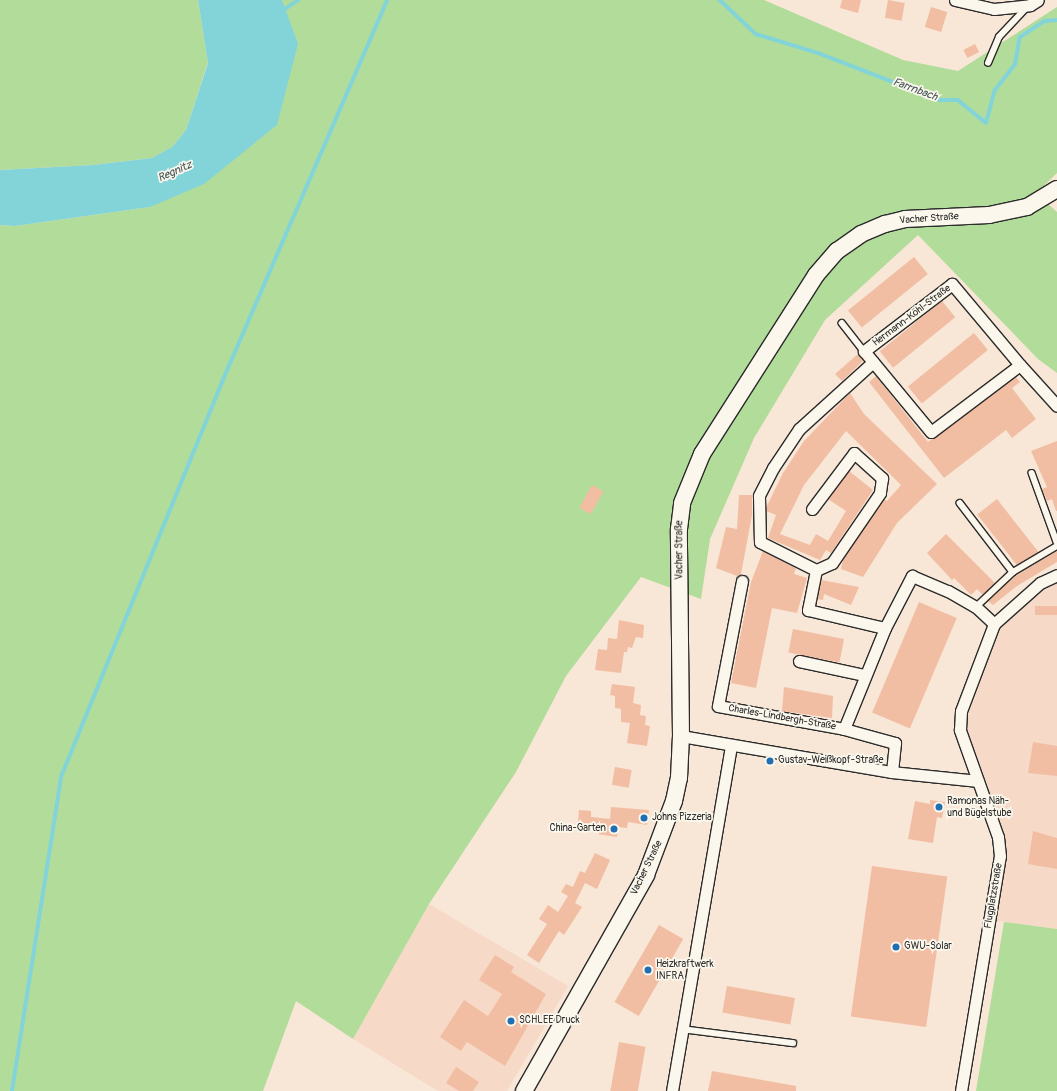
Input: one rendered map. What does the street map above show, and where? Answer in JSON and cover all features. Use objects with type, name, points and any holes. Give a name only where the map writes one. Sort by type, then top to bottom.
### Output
[{"type":"street","points":[[955,0],[994,9],[1034,2]]},
{"type":"street","name":"Vacher Straße","points":[[524,1091],[646,876],[674,801],[679,778],[681,736],[679,529],[682,503],[702,454],[816,275],[837,251],[861,234],[884,224],[905,219],[989,215],[1028,207],[1057,189]]},
{"type":"street","name":"Hermann-Köhl-Straße","points":[[1020,365],[931,432],[864,351],[952,284],[1020,365],[1057,406]]},
{"type":"street","points":[[816,570],[760,542],[759,496],[773,468],[799,429],[873,362]]},
{"type":"street","points":[[812,509],[854,452],[882,478],[880,494],[832,563],[816,570]]},
{"type":"street","points":[[816,570],[808,610],[885,628]]},
{"type":"street","name":"Flugplatzstraße","points":[[961,1091],[1000,856],[998,837],[960,730],[962,711],[994,624],[1029,592],[1057,575]]},
{"type":"street","points":[[844,729],[864,676],[885,628],[912,576],[948,591],[976,607],[994,624]]},
{"type":"street","name":"Charles-Lindbergh-Straße","points":[[742,581],[718,706],[844,729],[895,743],[892,772]]},
{"type":"street","points":[[799,661],[864,676]]},
{"type":"street","points":[[681,736],[892,772],[978,781]]},
{"type":"street","points":[[672,1091],[731,745]]},
{"type":"lane","points":[[988,63],[999,37],[1034,2]]},
{"type":"lane","name":"Hermann-Köhl-Straße","points":[[842,323],[864,351]]},
{"type":"lane","points":[[1032,473],[1057,542]]},
{"type":"lane","points":[[960,503],[1013,572]]},
{"type":"lane","points":[[976,607],[1013,572],[1057,546]]},
{"type":"lane","points":[[682,1029],[793,1043]]},
{"type":"shaded area","points":[[1057,575],[1057,929],[990,920],[1000,856],[960,730],[994,624]]},
{"type":"shaded area","points":[[429,904],[568,986],[507,1091],[438,1091],[353,1039]]},
{"type":"green space","points":[[0,0],[198,0],[208,62],[186,130],[172,147],[152,158],[93,165],[0,170]]},
{"type":"green space","points":[[282,0],[764,0],[903,60],[958,71],[1057,7],[1057,173],[1036,193],[1057,212],[1057,373],[1038,359],[918,235],[825,320],[754,438],[710,539],[701,599],[641,577],[566,676],[516,772],[429,904],[353,1039],[296,1001],[263,1091],[0,1091],[0,225],[15,226],[150,207],[284,11]]},
{"type":"green space","points":[[1004,922],[1057,929],[1057,1091],[976,1091]]},
{"type":"water","name":"Regnitz","points":[[198,0],[282,0],[298,44],[277,125],[204,184],[150,207],[15,226],[0,225],[0,170],[93,165],[152,158],[172,147],[186,130],[208,63]]},
{"type":"building","points":[[842,0],[861,0],[858,13],[840,8]]},
{"type":"building","points":[[888,0],[905,3],[902,21],[885,18]]},
{"type":"building","points":[[931,7],[947,12],[941,32],[925,27]]},
{"type":"building","points":[[975,44],[979,52],[968,58],[963,50]]},
{"type":"building","points":[[914,257],[928,274],[862,328],[848,310]]},
{"type":"building","points":[[942,301],[955,317],[893,368],[880,351]]},
{"type":"building","points":[[974,333],[988,350],[922,404],[908,386]]},
{"type":"building","points":[[858,354],[863,361],[842,381],[835,374]]},
{"type":"building","points":[[876,376],[928,442],[1016,377],[1020,382],[1012,388],[1036,419],[1012,438],[1006,430],[944,478],[869,382]]},
{"type":"building","points":[[850,393],[864,414],[937,484],[897,523],[863,577],[841,569],[843,560],[884,499],[887,501],[901,485],[846,431],[804,485],[780,534],[810,545],[816,534],[828,541],[846,511],[828,499],[849,471],[873,490],[831,553],[826,550],[820,560],[768,538],[776,515],[766,511],[766,508],[783,473],[804,441]]},
{"type":"building","points":[[1057,441],[1056,511],[1052,499],[1047,501],[1042,489],[1047,487],[1031,451]]},
{"type":"building","points":[[592,485],[603,491],[591,514],[579,508]]},
{"type":"building","points":[[739,495],[752,495],[752,515],[741,574],[737,576],[716,568],[726,527],[737,529]]},
{"type":"building","points":[[997,499],[1039,553],[1019,568],[977,514]]},
{"type":"building","points":[[946,534],[995,583],[983,595],[977,589],[971,595],[954,578],[952,580],[927,553]]},
{"type":"building","points":[[763,551],[796,568],[794,574],[807,578],[797,613],[772,608],[756,688],[731,683],[751,582]]},
{"type":"building","points":[[1057,551],[1057,562],[1017,586],[993,605],[988,601],[1016,575]]},
{"type":"building","points":[[821,580],[859,587],[851,605],[824,594],[823,600],[817,599]]},
{"type":"building","points":[[919,602],[957,618],[910,728],[872,712]]},
{"type":"building","points":[[1035,606],[1057,606],[1057,615],[1035,615]]},
{"type":"building","points":[[619,620],[644,625],[643,638],[636,637],[632,648],[628,647],[627,652],[624,652],[621,673],[595,670],[598,649],[607,650],[608,638],[617,639]]},
{"type":"building","points":[[793,629],[844,639],[839,662],[788,653]]},
{"type":"building","points":[[612,684],[635,687],[633,703],[641,705],[640,715],[646,716],[645,725],[650,726],[647,746],[627,743],[630,723],[621,722],[621,709],[615,708],[615,696],[610,695]]},
{"type":"building","points":[[784,687],[833,696],[832,718],[782,711]]},
{"type":"building","points":[[1033,742],[1057,746],[1057,776],[1028,773]]},
{"type":"building","points":[[615,767],[632,770],[629,788],[612,785]]},
{"type":"building","points":[[930,800],[945,802],[942,818],[937,817],[933,843],[908,839],[915,801],[930,804]]},
{"type":"building","points":[[611,807],[649,810],[647,825],[628,822],[627,828],[618,827],[617,837],[597,834],[597,829],[589,828],[589,824],[578,823],[579,810],[591,811],[591,817],[610,819]]},
{"type":"building","points":[[1033,831],[1057,838],[1057,869],[1028,864]]},
{"type":"building","points":[[595,853],[610,860],[597,889],[585,883],[575,903],[582,907],[564,935],[559,931],[539,963],[527,955],[547,924],[539,919],[548,905],[558,912],[568,896],[561,892],[566,884],[573,887],[580,871],[585,873]]},
{"type":"building","name":"GWU-Solar","points":[[872,866],[947,877],[926,1027],[851,1017]]},
{"type":"building","name":"Heizkraftwerk INFRA","points":[[659,925],[683,939],[639,1016],[614,1002]]},
{"type":"building","points":[[495,955],[514,967],[511,972],[546,994],[505,1066],[467,1042],[461,1051],[440,1037],[464,1000],[488,1016],[502,994],[479,980]]},
{"type":"building","points":[[727,986],[795,998],[790,1025],[722,1013]]},
{"type":"building","points":[[619,1042],[646,1047],[638,1091],[610,1091]]},
{"type":"building","points":[[456,1067],[479,1082],[473,1091],[459,1091],[446,1083]]},
{"type":"building","points":[[712,1071],[796,1086],[796,1091],[708,1091]]},
{"type":"waterway","name":"Farrnbach","points":[[281,12],[298,0]]},
{"type":"waterway","points":[[12,1091],[61,777],[222,382],[387,0]]},
{"type":"waterway","name":"Farrnbach","points":[[720,0],[756,34],[818,53],[940,100],[958,100],[986,123],[995,90],[1015,64],[1020,37],[1045,21],[1057,20]]},
{"type":"place","name":"Gustav-Weißkopf-Straße","points":[[770,761]]},
{"type":"place","name":"Ramonas Näh- und Bügelstube","points":[[939,807]]},
{"type":"place","name":"Johns Pizzeria","points":[[644,818]]},
{"type":"place","name":"China-Garten","points":[[614,829]]},
{"type":"place","name":"GWU-Solar","points":[[896,947]]},
{"type":"place","name":"Heizkraftwerk INFRA","points":[[648,970]]},
{"type":"place","name":"SCHLEE Druck","points":[[511,1021]]}]
